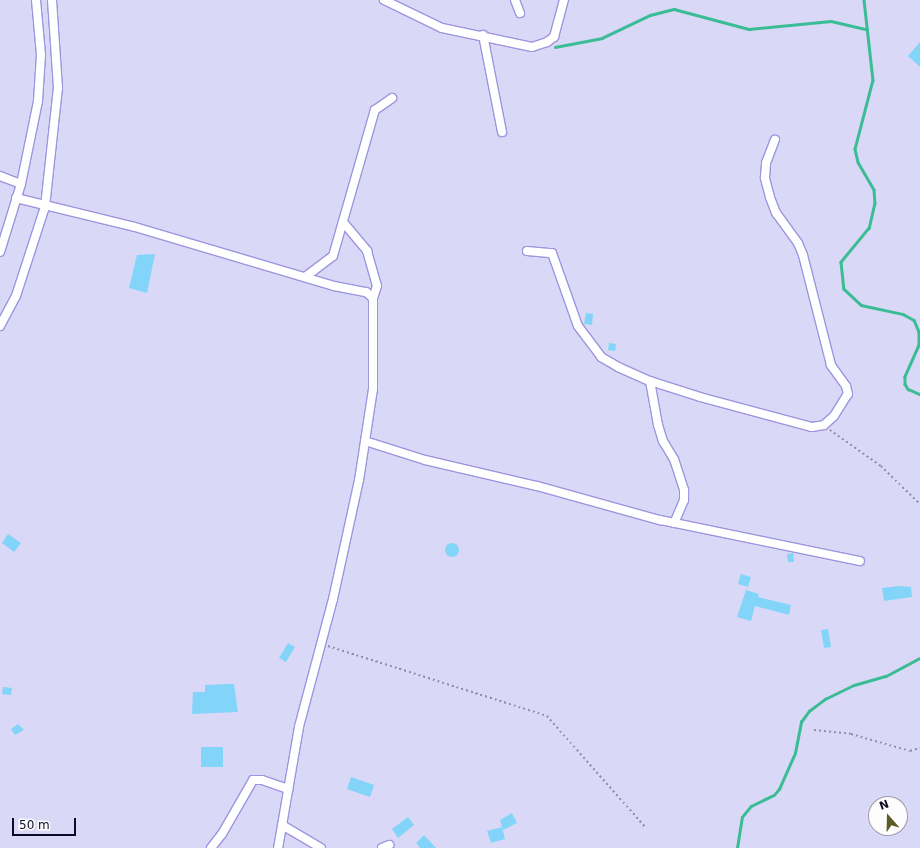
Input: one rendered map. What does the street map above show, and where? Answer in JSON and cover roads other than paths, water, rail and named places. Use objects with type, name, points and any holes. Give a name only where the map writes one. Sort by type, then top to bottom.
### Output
[{"type":"street","points":[[0,252],[21,184],[23,165],[34,124],[40,79],[41,55],[36,0]]},
{"type":"street","points":[[0,326],[16,296],[28,264],[45,207],[58,88],[52,0]]},
{"type":"street","points":[[384,0],[442,28],[483,35],[522,45],[544,44],[554,37],[557,31],[564,0]]},
{"type":"street","points":[[515,0],[520,13]]},
{"type":"street","points":[[483,35],[502,132]]},
{"type":"street","points":[[305,277],[333,256],[375,110],[392,98]]},
{"type":"street","points":[[527,251],[552,253],[578,326],[601,357],[650,381],[812,427],[824,425],[834,416],[848,394],[846,386],[831,365],[803,255],[798,243],[779,219],[770,197],[765,178],[766,163],[775,140]]},
{"type":"street","points":[[0,176],[21,184]]},
{"type":"street","points":[[16,198],[45,207],[134,227],[305,277],[366,292],[373,298]]},
{"type":"street","points":[[278,848],[299,727],[348,537],[373,388],[373,298],[376,286],[367,251],[343,222]]},
{"type":"street","points":[[650,381],[660,431],[674,460],[684,490],[684,500],[674,523]]},
{"type":"street","points":[[365,441],[425,460],[537,486],[674,523],[860,561]]},
{"type":"street","points":[[211,848],[229,823],[253,780],[262,780],[288,789]]},
{"type":"street","points":[[282,825],[321,848]]},
{"type":"waterway","points":[[864,0],[873,80],[855,149],[858,162],[874,190],[875,203],[869,228],[841,262],[844,289],[861,305],[903,314],[914,320],[919,332],[919,345],[905,377],[905,384],[908,389],[920,394]]},
{"type":"waterway","points":[[555,47],[602,38],[650,15],[674,9],[749,29],[831,21],[867,29]]},
{"type":"waterway","points":[[737,848],[742,817],[751,806],[774,795],[779,789],[795,753],[801,722],[809,711],[825,699],[854,685],[886,676],[920,658]]}]
